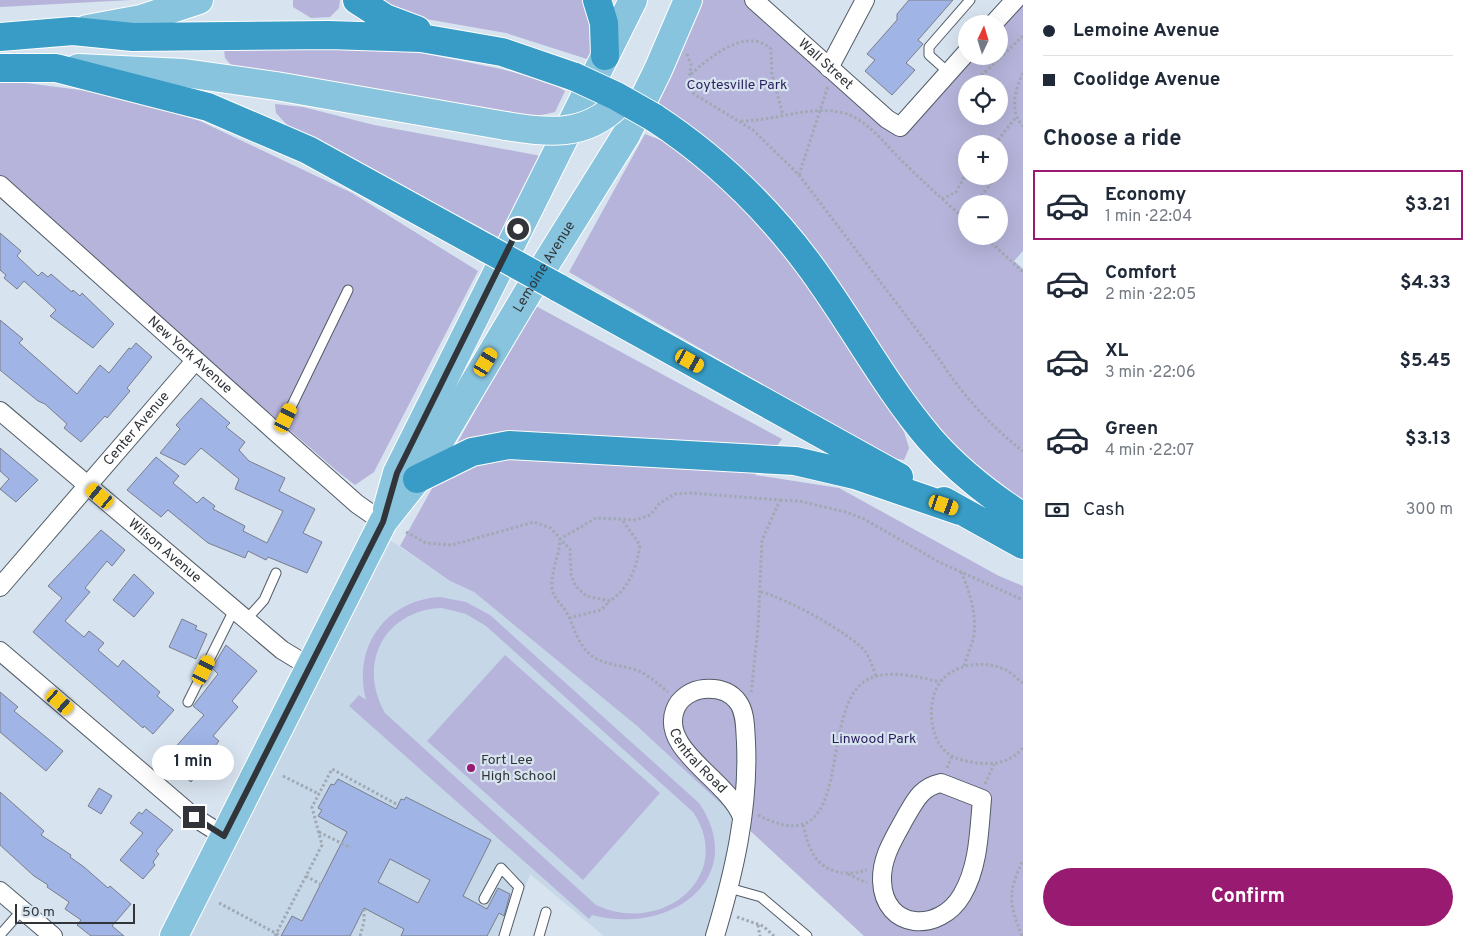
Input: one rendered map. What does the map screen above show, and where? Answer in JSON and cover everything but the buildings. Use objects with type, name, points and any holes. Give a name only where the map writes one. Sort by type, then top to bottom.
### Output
[{"type":"highway","points":[[357,0],[385,18],[452,42]]},
{"type":"highway","points":[[597,0],[604,23],[605,56]]},
{"type":"highway","points":[[0,36],[74,31],[133,38],[402,36],[452,42],[502,52],[575,77],[616,96],[653,117],[717,164],[770,217],[808,263],[884,378],[931,440],[970,478],[1023,517]]},
{"type":"highway","points":[[0,68],[56,68],[182,99],[257,127],[342,168],[960,511],[1023,544]]},
{"type":"highway","points":[[417,479],[472,452],[509,445],[770,459],[810,464],[840,471],[960,511]]},
{"type":"main road","points":[[74,31],[142,19],[200,0]]},
{"type":"main road","name":"Lemoine Avenue","points":[[395,527],[397,473],[633,0]]},
{"type":"main road","points":[[56,68],[184,73],[276,86],[506,126],[549,132],[574,130],[598,120],[617,105],[633,81],[674,0]]},
{"type":"main road","name":"Lemoine Avenue","points":[[174,936],[310,667],[395,527],[417,479],[527,294],[626,135],[658,70],[688,0]]},
{"type":"street","name":"Wall Street","points":[[754,0],[887,119],[900,127],[948,72]]},
{"type":"street","points":[[831,70],[865,0]]},
{"type":"street","points":[[1001,15],[1015,0]]},
{"type":"street","points":[[948,72],[958,61]]},
{"type":"street","name":"New York Avenue","points":[[0,185],[357,504],[395,527]]},
{"type":"street","name":"Center Avenue","points":[[0,588],[196,361]]},
{"type":"street","name":"Wilson Avenue","points":[[0,411],[282,650],[310,667]]},
{"type":"street","points":[[0,652],[194,817],[224,836]]},
{"type":"street","name":"Central Road","points":[[715,936],[729,888],[743,812],[746,752],[744,722],[738,702],[730,694],[718,690],[695,691],[678,704],[673,724],[680,746],[729,794],[743,812]]},
{"type":"street","points":[[941,783],[982,799],[973,868],[961,897],[944,914],[930,921],[918,923],[898,915],[891,907],[883,890],[884,860],[920,793],[929,786],[941,783]]},
{"type":"street","points":[[0,891],[53,936]]},
{"type":"lane","points":[[948,72],[929,55],[929,47],[970,0]]},
{"type":"lane","points":[[278,434],[348,290]]},
{"type":"lane","points":[[188,702],[240,615],[264,600],[276,573]]},
{"type":"lane","points":[[484,899],[501,868],[519,887],[504,936]]},
{"type":"lane","points":[[729,888],[761,897],[807,936]]},
{"type":"lane","points":[[0,935],[22,910]]},
{"type":"lane","points":[[539,936],[546,912]]},
{"type":"path","points":[[982,75],[1023,36]]},
{"type":"path","points":[[783,116],[772,75],[771,49],[764,42],[755,39],[743,41],[702,64],[690,74],[689,81],[694,94],[740,121],[768,144],[799,175],[939,359],[957,387],[992,425],[1023,451]]},
{"type":"path","points":[[799,175],[831,70]]},
{"type":"path","points":[[1023,73],[1016,94],[1014,108],[1016,117],[1023,126]]},
{"type":"path","points":[[740,121],[768,120],[819,111],[840,112],[862,122],[958,212]]},
{"type":"path","points":[[1002,135],[1016,117]]},
{"type":"path","points":[[942,198],[956,192],[960,185]]},
{"type":"path","points":[[982,195],[990,185]]},
{"type":"path","points":[[994,245],[1023,272]]},
{"type":"path","points":[[560,539],[596,518],[611,517],[623,521],[636,520],[650,515],[660,504],[675,494],[690,492],[799,501],[846,512],[879,527],[961,572],[1023,600]]},
{"type":"path","points":[[744,722],[753,686],[761,592],[762,540],[780,500]]},
{"type":"path","points":[[569,618],[601,610],[623,592],[637,561],[640,545],[623,521]]},
{"type":"path","points":[[395,527],[426,543],[452,545],[534,522],[551,528],[570,549],[572,561],[571,574],[575,585],[586,596],[610,601]]},
{"type":"path","points":[[560,539],[560,554],[552,577],[552,589],[556,600],[569,618],[582,645],[593,657],[605,664],[638,670],[668,691],[678,704]]},
{"type":"path","points":[[961,572],[968,587],[974,623],[973,640],[964,666]]},
{"type":"path","points":[[761,592],[772,594],[792,604],[844,635],[865,651],[876,676]]},
{"type":"path","points":[[1023,683],[1001,668],[976,663],[964,666],[940,682],[934,699],[932,729],[946,752],[965,761],[994,764],[1006,761],[1023,748]]},
{"type":"path","points":[[743,812],[783,826],[802,825],[817,812],[830,787],[844,709],[855,691],[865,681],[876,676],[893,675],[940,682]]},
{"type":"path","points":[[982,799],[982,789],[994,764]]},
{"type":"path","points":[[275,935],[322,845],[312,808],[332,769],[398,804]]},
{"type":"path","points":[[283,776],[319,794]]},
{"type":"path","points":[[802,825],[814,855],[821,864],[837,872],[865,870],[884,860]]},
{"type":"path","points":[[318,832],[351,848]]},
{"type":"path","points":[[1022,936],[1012,909],[1012,887],[1023,860]]},
{"type":"path","points":[[306,876],[322,885]]},
{"type":"path","points":[[219,903],[275,935],[281,936]]},
{"type":"path","points":[[360,936],[364,922],[364,908]]},
{"type":"path","points":[[722,914],[757,924],[774,936]]},
{"type":"path","points":[[757,924],[760,936]]},
{"type":"shaded area","name":"Fort Lee High School","points":[[378,532],[450,581],[474,592],[637,726],[730,810],[741,825],[715,936],[604,936],[530,874],[508,936],[174,936]]},
{"type":"green space","points":[[0,0],[131,0],[0,7]]},
{"type":"green space","points":[[293,0],[340,0],[339,8],[330,17],[311,18],[293,7]]},
{"type":"green space","points":[[380,0],[587,0],[598,21],[590,60],[506,33],[426,19],[399,12]]},
{"type":"green space","name":"Coytesville Park","points":[[688,0],[754,0],[900,126],[958,64],[1008,65],[1008,15],[1023,0],[1023,251],[1014,261],[1023,269],[1023,517],[983,488],[808,263],[653,117],[658,70]]},
{"type":"green space","points":[[292,47],[416,52],[501,69],[550,82],[565,91],[555,112],[537,116],[502,114],[233,67],[225,58],[224,50]]},
{"type":"green space","points":[[0,83],[26,83],[111,94],[200,121],[352,193],[478,271],[374,472],[355,485],[337,471],[0,180]]},
{"type":"green space","points":[[275,104],[303,107],[374,125],[541,156],[498,238],[476,225],[432,205],[288,126],[276,113]]},
{"type":"green space","points":[[645,134],[663,141],[705,172],[759,220],[797,269],[904,432],[909,448],[904,460],[887,457],[569,272]]},
{"type":"green space","name":"Linwood Park","points":[[534,305],[782,439],[755,475],[839,488],[999,576],[1023,586],[1023,936],[864,936],[637,726],[474,592],[450,581],[400,546]]},
{"type":"green space","points":[[440,597],[466,602],[490,615],[699,803],[712,830],[715,855],[708,877],[694,895],[674,909],[649,917],[621,919],[592,915],[589,919],[349,706],[359,695],[366,700],[363,680],[364,662],[369,645],[378,630],[389,617],[404,607],[421,600]],"holes":[[[442,608],[466,614],[486,626],[693,812],[704,836],[705,858],[699,878],[685,894],[667,906],[645,913],[621,913],[596,905],[385,713],[377,695],[374,676],[375,659],[381,643],[391,629],[405,618],[422,611]]]},
{"type":"green space","points":[[505,655],[660,793],[583,880],[427,741]]},
{"type":"place","name":"Fort Lee High School","points":[[471,768]]},
{"type":"route","points":[[194,817],[224,836],[383,522],[397,473],[518,229]]}]
